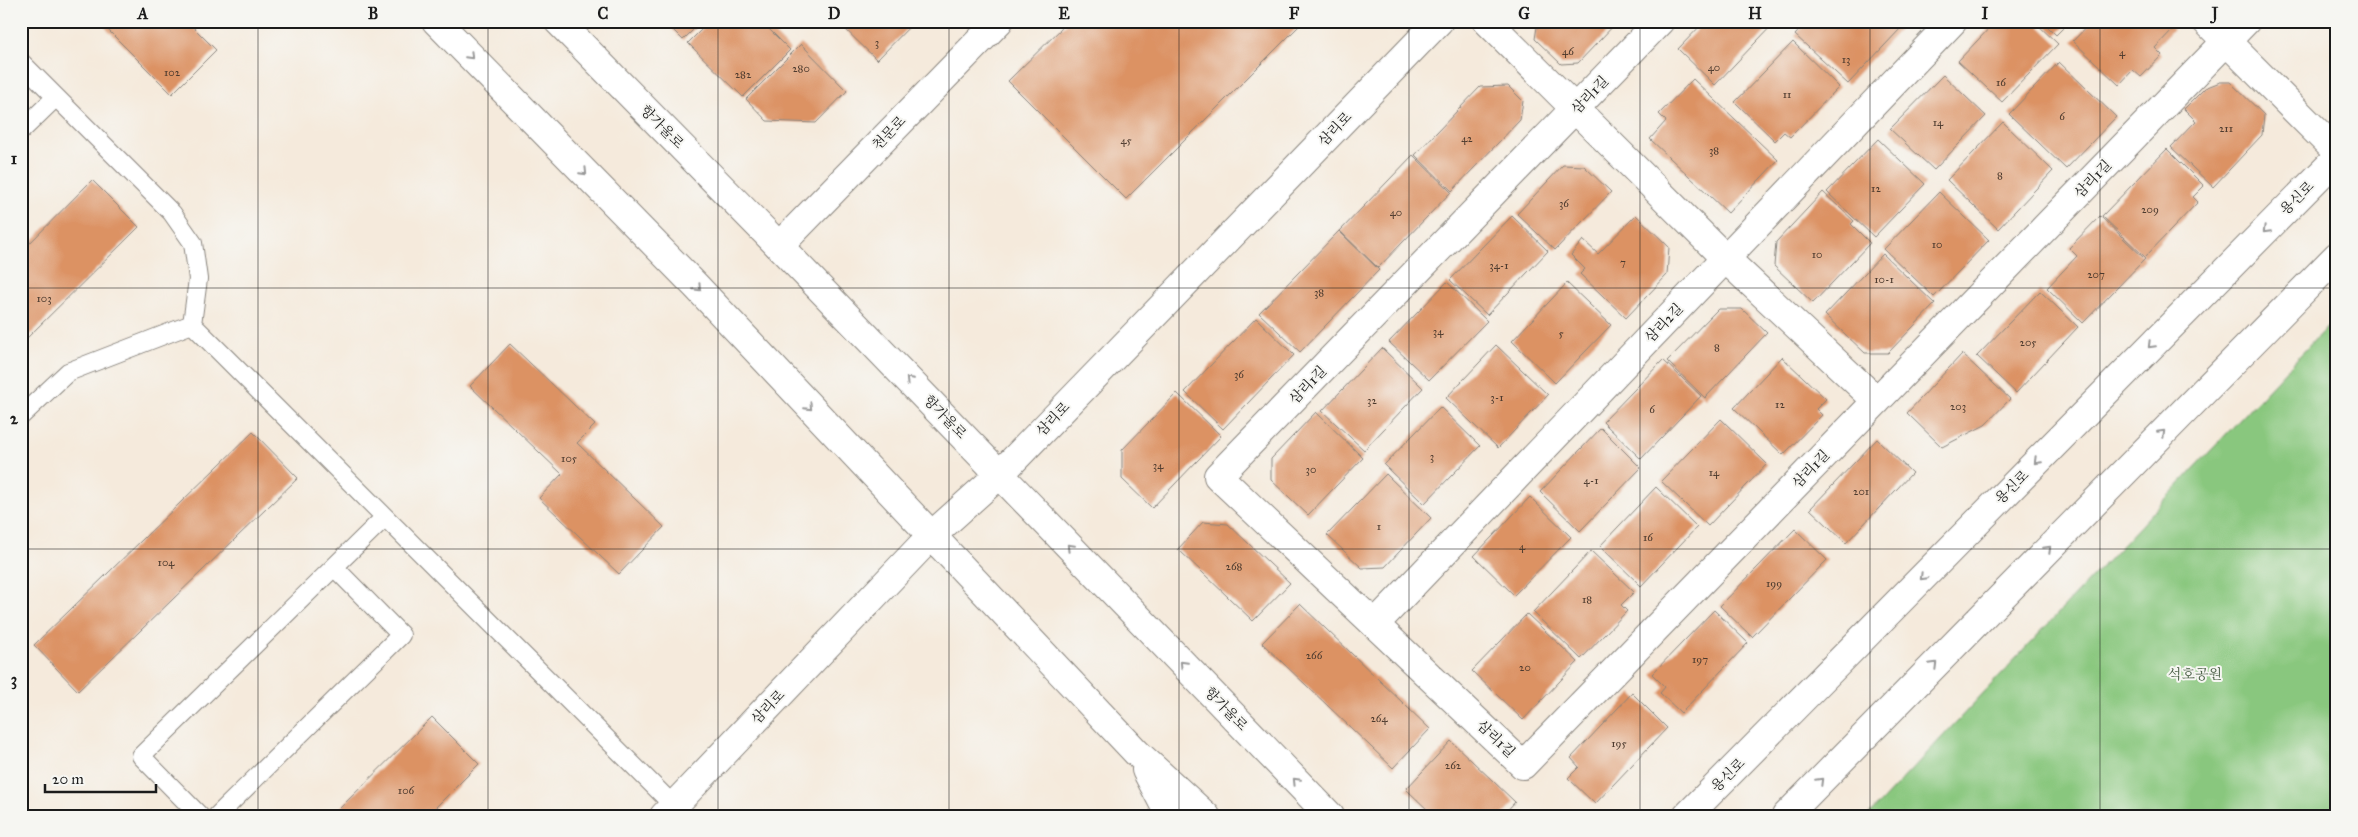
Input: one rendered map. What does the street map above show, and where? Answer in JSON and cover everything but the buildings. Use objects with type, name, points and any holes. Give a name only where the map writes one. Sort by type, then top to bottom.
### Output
[{"type":"street","points":[[436,21],[695,285],[1137,753],[1206,816]]},
{"type":"street","name":"항가울로","points":[[558,21],[779,246],[1330,816]]},
{"type":"street","name":"천문로","points":[[779,246],[999,21]]},
{"type":"street","name":"삼리로","points":[[674,813],[930,536],[1000,474],[1440,21]]},
{"type":"street","points":[[1487,21],[1726,259],[1877,401]]},
{"type":"street","name":"삼리1길","points":[[1660,21],[1576,110],[1218,476],[1523,765],[2246,21]]},
{"type":"street","name":"삼리2길","points":[[1375,624],[1952,21]]},
{"type":"street","points":[[2206,21],[2337,152]]},
{"type":"street","name":"용신로","points":[[1687,816],[2337,158]]},
{"type":"street","points":[[1786,816],[2337,256]]},
{"type":"street","points":[[1137,753],[1170,816]]},
{"type":"lane","points":[[21,62],[172,213],[193,243],[198,279],[192,324]]},
{"type":"lane","points":[[21,131],[56,97]]},
{"type":"lane","points":[[21,416],[68,372],[192,324]]},
{"type":"lane","points":[[192,324],[674,813]]},
{"type":"lane","points":[[200,816],[141,756],[384,517]]},
{"type":"lane","points":[[217,816],[401,635],[334,567]]},
{"type":"green space","name":"석호공원","points":[[2337,316],[2337,816],[1868,816]]}]
